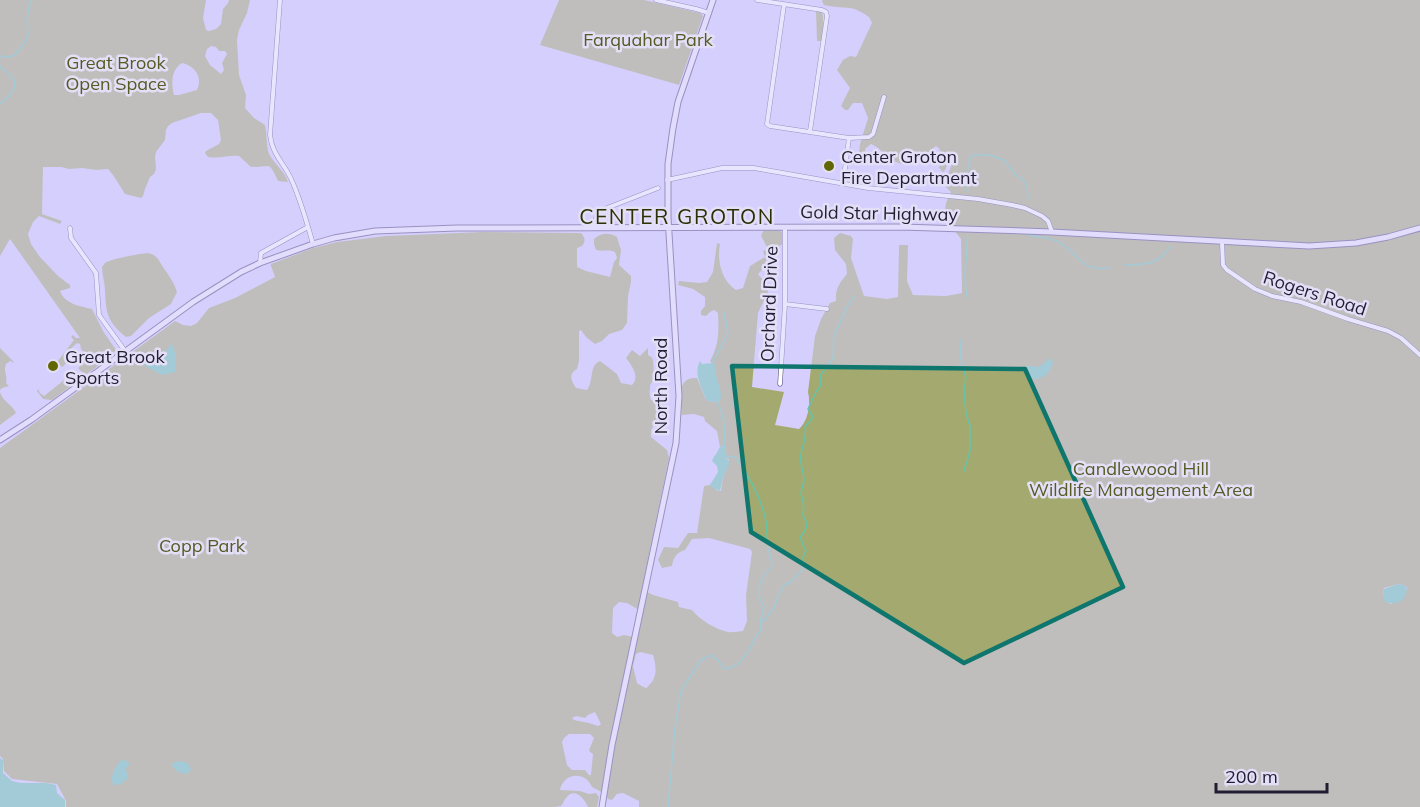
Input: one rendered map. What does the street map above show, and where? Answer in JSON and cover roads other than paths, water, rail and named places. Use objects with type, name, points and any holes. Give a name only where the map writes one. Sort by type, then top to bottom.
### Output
[{"type":"main road","name":"North Road","points":[[602,807],[612,745],[676,444],[679,396],[667,180],[678,102],[713,0]]},
{"type":"main road","name":"Gold Star Highway","points":[[0,440],[210,290],[260,263],[313,244],[353,235],[395,230],[910,227],[1324,246],[1374,240],[1420,228]]},
{"type":"street","points":[[280,0],[271,143],[274,153],[296,189],[313,244]]},
{"type":"street","points":[[656,0],[709,13]]},
{"type":"street","points":[[757,0],[826,12],[810,131]]},
{"type":"street","points":[[784,5],[767,124],[849,138],[869,137],[873,134],[885,97]]},
{"type":"street","points":[[843,184],[849,138]]},
{"type":"street","points":[[667,180],[722,168],[763,169],[868,188],[1012,205],[1042,216],[1048,221],[1052,232]]},
{"type":"street","points":[[593,228],[594,220],[600,212],[657,188]]},
{"type":"street","name":"Orchard Drive","points":[[780,384],[785,304],[785,226]]},
{"type":"street","points":[[260,263],[261,253],[308,227]]},
{"type":"street","points":[[70,228],[71,238],[96,273],[99,315],[125,351]]},
{"type":"street","name":"Rogers Road","points":[[1222,242],[1223,265],[1255,289],[1388,331],[1401,338],[1420,355]]},
{"type":"street","points":[[785,304],[827,309]]},
{"type":"waterway","points":[[0,58],[16,54],[26,40],[29,5],[32,0]]},
{"type":"waterway","points":[[0,66],[11,76],[15,84],[10,95],[0,104]]},
{"type":"waterway","points":[[967,191],[968,166],[972,155],[990,155],[1004,160],[1024,181],[1028,199]]},
{"type":"waterway","points":[[1029,235],[1058,242],[1087,265],[1110,268]]},
{"type":"waterway","points":[[967,237],[965,277],[967,297]]},
{"type":"waterway","points":[[1124,265],[1156,261],[1166,253],[1170,246]]},
{"type":"waterway","points":[[761,621],[765,620],[775,606],[784,585],[791,582],[804,565],[803,557],[806,551],[800,538],[807,525],[803,516],[804,505],[801,494],[804,480],[801,458],[805,427],[813,417],[808,409],[820,387],[821,374],[833,358],[834,335],[854,297]]},
{"type":"waterway","points":[[712,364],[728,333],[724,312]]},
{"type":"waterway","points":[[960,339],[961,359],[966,378],[964,391],[966,413],[970,426],[970,451],[964,471]]},
{"type":"waterway","points":[[716,400],[724,423],[724,447]]},
{"type":"waterway","points":[[668,807],[675,728],[681,691],[701,660],[711,655],[724,669],[742,660],[761,629],[760,622],[764,607],[759,591],[761,581],[772,567],[767,546],[766,521],[758,496],[735,457],[726,456]]},
{"type":"place","name":"Center Groton Fire Department","points":[[829,166]]},
{"type":"place","name":"Great Brook Sports","points":[[53,366]]},
{"type":"district","name":"CENTER GROTON","points":[[677,216]]},
{"type":"park label","name":"Farquahar Park","points":[[648,39]]},
{"type":"park label","name":"Great Brook Open Space","points":[[116,72]]},
{"type":"park label","name":"Candlewood Hill Wildlife Management Area","points":[[1141,478]]},
{"type":"park label","name":"Copp Park","points":[[202,545]]}]
